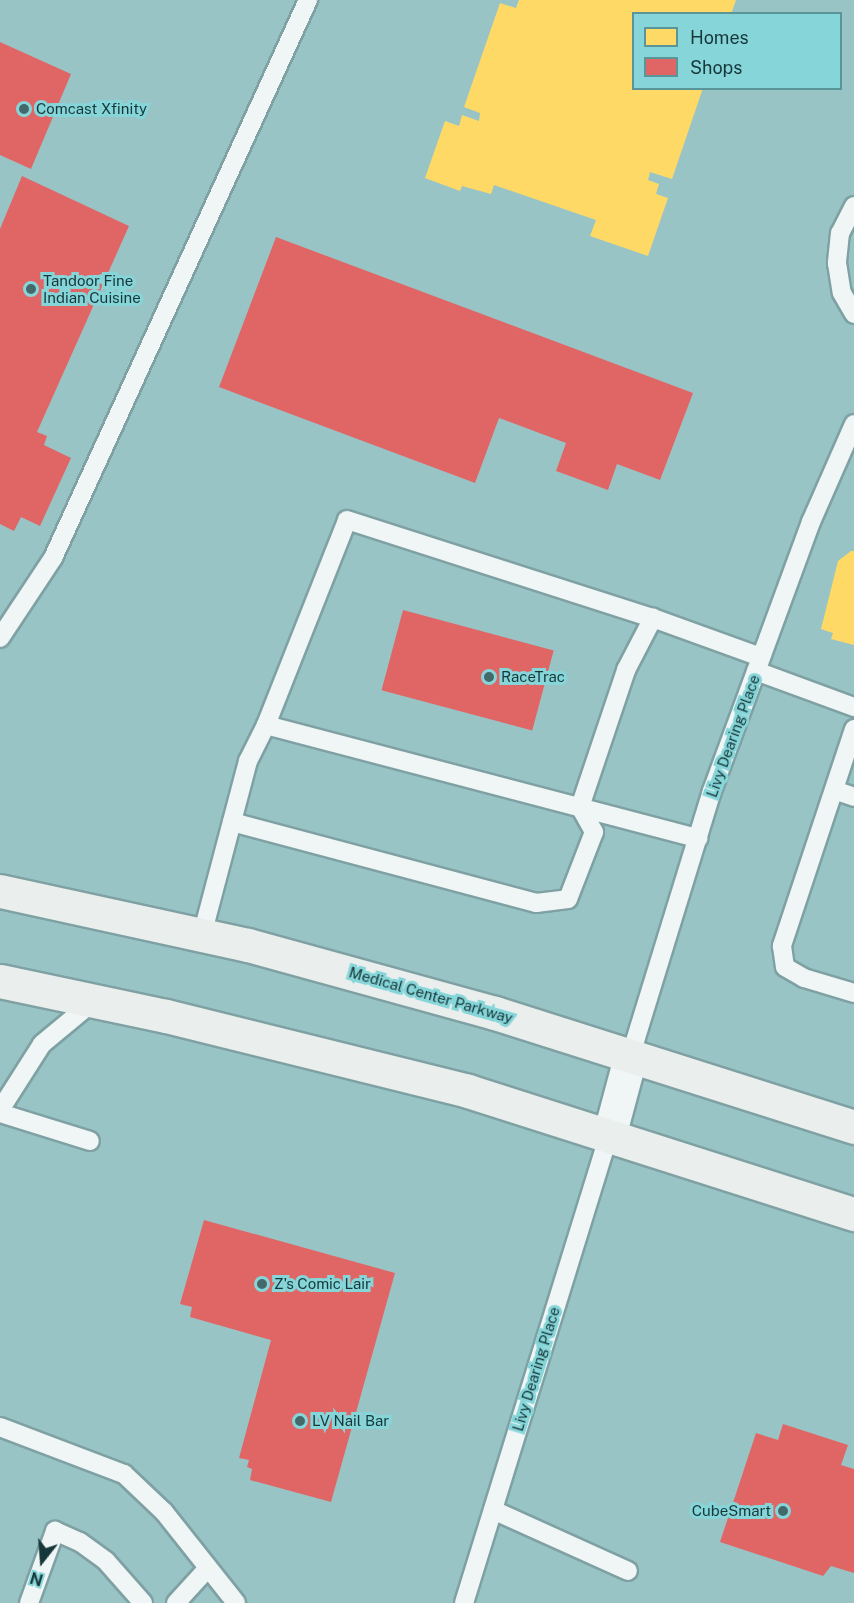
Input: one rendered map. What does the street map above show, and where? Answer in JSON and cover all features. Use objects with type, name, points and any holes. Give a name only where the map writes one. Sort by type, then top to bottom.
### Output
[{"type":"main road","name":"Medical Center Parkway","points":[[0,891],[202,935],[472,1006],[631,1054],[854,1127]]},
{"type":"main road","points":[[0,981],[94,1001],[468,1091],[854,1214]]},
{"type":"street","points":[[609,1136],[631,1054]]},
{"type":"lane","points":[[0,638],[53,558],[308,0]]},
{"type":"lane","points":[[854,206],[840,233],[837,263],[842,293],[854,315]]},
{"type":"lane","name":"Livy Dearing Place","points":[[631,1054],[698,838],[759,664],[810,522],[854,424]]},
{"type":"lane","points":[[202,935],[248,761],[266,725],[348,520],[653,618],[854,707]]},
{"type":"lane","points":[[232,822],[536,903],[568,898],[594,832],[580,807],[626,670],[653,618]]},
{"type":"lane","points":[[266,725],[698,838]]},
{"type":"lane","points":[[854,729],[782,946],[785,967],[804,978],[854,993]]},
{"type":"lane","points":[[834,790],[854,797]]},
{"type":"lane","points":[[90,1141],[0,1112],[42,1044],[94,1001]]},
{"type":"lane","name":"Livy Dearing Place","points":[[464,1603],[609,1136]]},
{"type":"lane","points":[[0,1427],[123,1474],[162,1509],[236,1603]]},
{"type":"lane","points":[[493,1510],[628,1570]]},
{"type":"lane","points":[[29,1603],[55,1531],[80,1542],[106,1561],[143,1603]]},
{"type":"lane","points":[[176,1603],[208,1568]]},
{"type":"building: Homes","points":[[519,0],[736,0],[732,12],[632,12],[632,90],[702,90],[672,179],[650,172],[648,180],[659,184],[656,194],[668,198],[648,256],[590,236],[596,220],[494,185],[491,194],[462,186],[460,191],[425,178],[445,121],[459,126],[462,115],[479,121],[480,113],[464,107],[500,3],[516,8]]},
{"type":"building: Homes","points":[[854,551],[854,645],[831,639],[833,633],[821,629],[838,561]]},
{"type":"building: Shops","points":[[0,42],[71,74],[31,169],[0,155]]},
{"type":"building: Shops","points":[[22,176],[129,226],[37,432],[47,436],[44,445],[71,458],[40,526],[21,517],[14,531],[0,524],[0,229]]},
{"type":"building: Shops","points":[[276,237],[693,393],[660,480],[617,464],[608,490],[556,471],[566,443],[499,418],[475,483],[219,387]]},
{"type":"building: Shops","points":[[403,610],[554,650],[532,731],[382,690]]},
{"type":"building: Shops","points":[[204,1220],[395,1273],[331,1502],[250,1480],[252,1469],[247,1467],[249,1460],[239,1458],[271,1340],[190,1317],[192,1307],[180,1304]]},
{"type":"building: Shops","points":[[783,1424],[848,1445],[841,1465],[854,1469],[854,1573],[831,1566],[823,1576],[720,1542],[756,1433],[778,1440]]},
{"type":"place","name":"Comcast Xfinity","points":[[24,109]]},
{"type":"place","name":"Tandoor Fine Indian Cuisine","points":[[31,289]]},
{"type":"place","name":"RaceTrac","points":[[489,677]]},
{"type":"place","name":"Z's Comic Lair","points":[[262,1284]]},
{"type":"place","name":"LV Nail Bar","points":[[300,1421]]},
{"type":"place","name":"CubeSmart","points":[[783,1511]]}]
